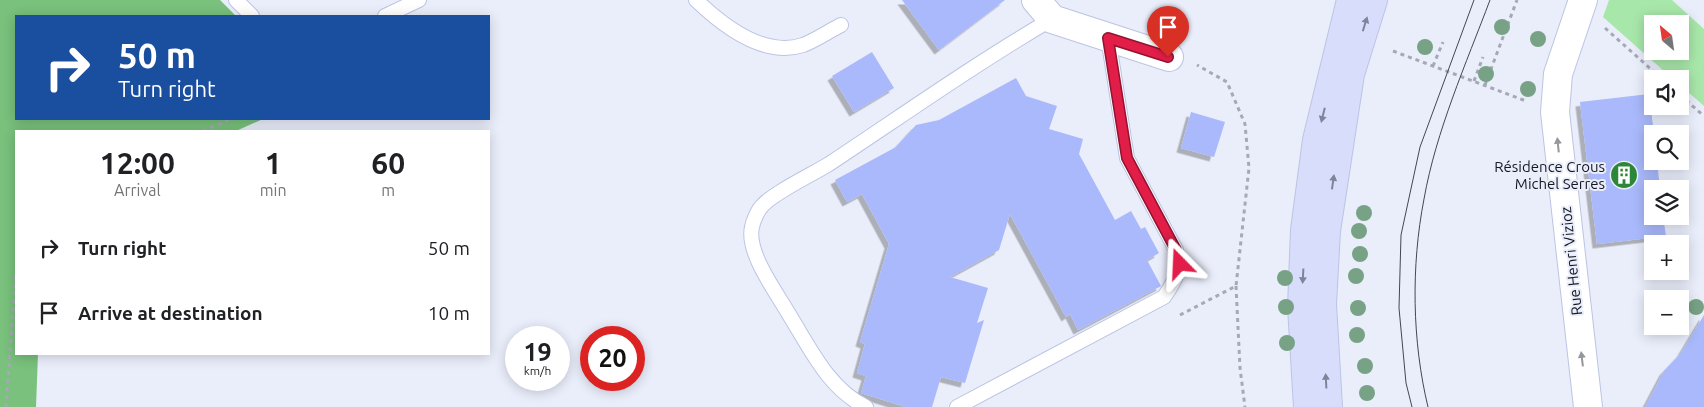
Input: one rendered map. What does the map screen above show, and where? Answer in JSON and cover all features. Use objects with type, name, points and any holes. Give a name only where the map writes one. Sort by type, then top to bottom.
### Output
[{"type":"main road","points":[[1308,407],[1302,307],[1305,230],[1317,140],[1351,0]]},
{"type":"main road","points":[[1328,407],[1322,304],[1326,231],[1350,74],[1373,0]]},
{"type":"street","name":"Rue Henri Vizioz","points":[[1582,3],[1558,74],[1555,112],[1588,407]]},
{"type":"street","points":[[1044,9],[1108,38],[1168,57]]},
{"type":"lane","points":[[236,0],[251,15]]},
{"type":"lane","points":[[387,15],[419,0]]},
{"type":"lane","points":[[696,0],[742,37],[773,47],[802,45],[841,25]]},
{"type":"lane","points":[[866,407],[854,401],[838,388],[820,365],[762,268],[752,245],[752,226],[762,206],[928,96],[1044,9]]},
{"type":"lane","points":[[957,407],[1164,297],[1172,285],[1180,264],[1127,158],[1108,38]]},
{"type":"path","points":[[1485,85],[1517,0]]},
{"type":"path","points":[[1582,3],[1653,70]]},
{"type":"path","points":[[1433,66],[1444,42]]},
{"type":"path","points":[[1393,50],[1555,112]]},
{"type":"path","points":[[1474,81],[1483,57]]},
{"type":"path","points":[[1689,103],[1704,116]]},
{"type":"path","points":[[205,130],[229,120]]},
{"type":"path","points":[[6,407],[15,286]]},
{"type":"path","points":[[1236,286],[1240,368],[1245,407]]},
{"type":"green space","points":[[0,0],[220,0],[235,15],[15,15],[15,120],[261,120],[238,130],[15,130],[15,355],[38,355],[36,407],[0,407]]},
{"type":"green space","points":[[1609,0],[1672,0],[1689,15],[1644,15],[1644,53],[1603,17]]},
{"type":"green space","points":[[1689,15],[1704,29],[1704,106],[1689,93],[1689,70],[1663,70],[1652,60],[1689,60]]},
{"type":"building","points":[[902,0],[1005,0],[939,50]]},
{"type":"building","points":[[872,52],[894,88],[854,112],[832,76]]},
{"type":"building","points":[[1016,78],[1026,96],[1057,106],[1049,129],[1083,139],[1079,154],[1115,220],[1131,211],[1141,229],[1145,227],[1159,253],[1147,260],[1161,286],[1078,330],[1070,314],[1066,317],[1010,214],[999,250],[950,277],[988,288],[977,323],[984,320],[965,383],[941,377],[932,407],[906,407],[861,393],[866,376],[857,373],[865,344],[860,342],[889,244],[862,194],[847,202],[835,180],[896,147],[916,125],[939,120]]},
{"type":"building","name":"Résidence Crous Michel Serres","points":[[1644,95],[1644,115],[1652,115],[1653,125],[1644,125],[1644,170],[1658,170],[1659,180],[1644,180],[1644,225],[1664,225],[1666,235],[1644,235],[1644,239],[1597,244],[1580,102]]},
{"type":"building","points":[[1191,112],[1225,122],[1214,157],[1181,148]]},
{"type":"building","points":[[1704,315],[1704,407],[1645,407],[1664,371],[1681,353]]},
{"type":"tram line","points":[[1412,407],[1406,383],[1399,308],[1401,235],[1420,147],[1474,0]]},
{"type":"tram line","points":[[1428,407],[1416,330],[1415,277],[1420,224],[1436,148],[1490,0]]},
{"type":"place","name":"Résidence Crous Michel Serres","points":[[1624,175]]},
{"type":"route","points":[[1168,57],[1108,38],[1120,102],[1127,158],[1176,250],[1180,264]]}]
